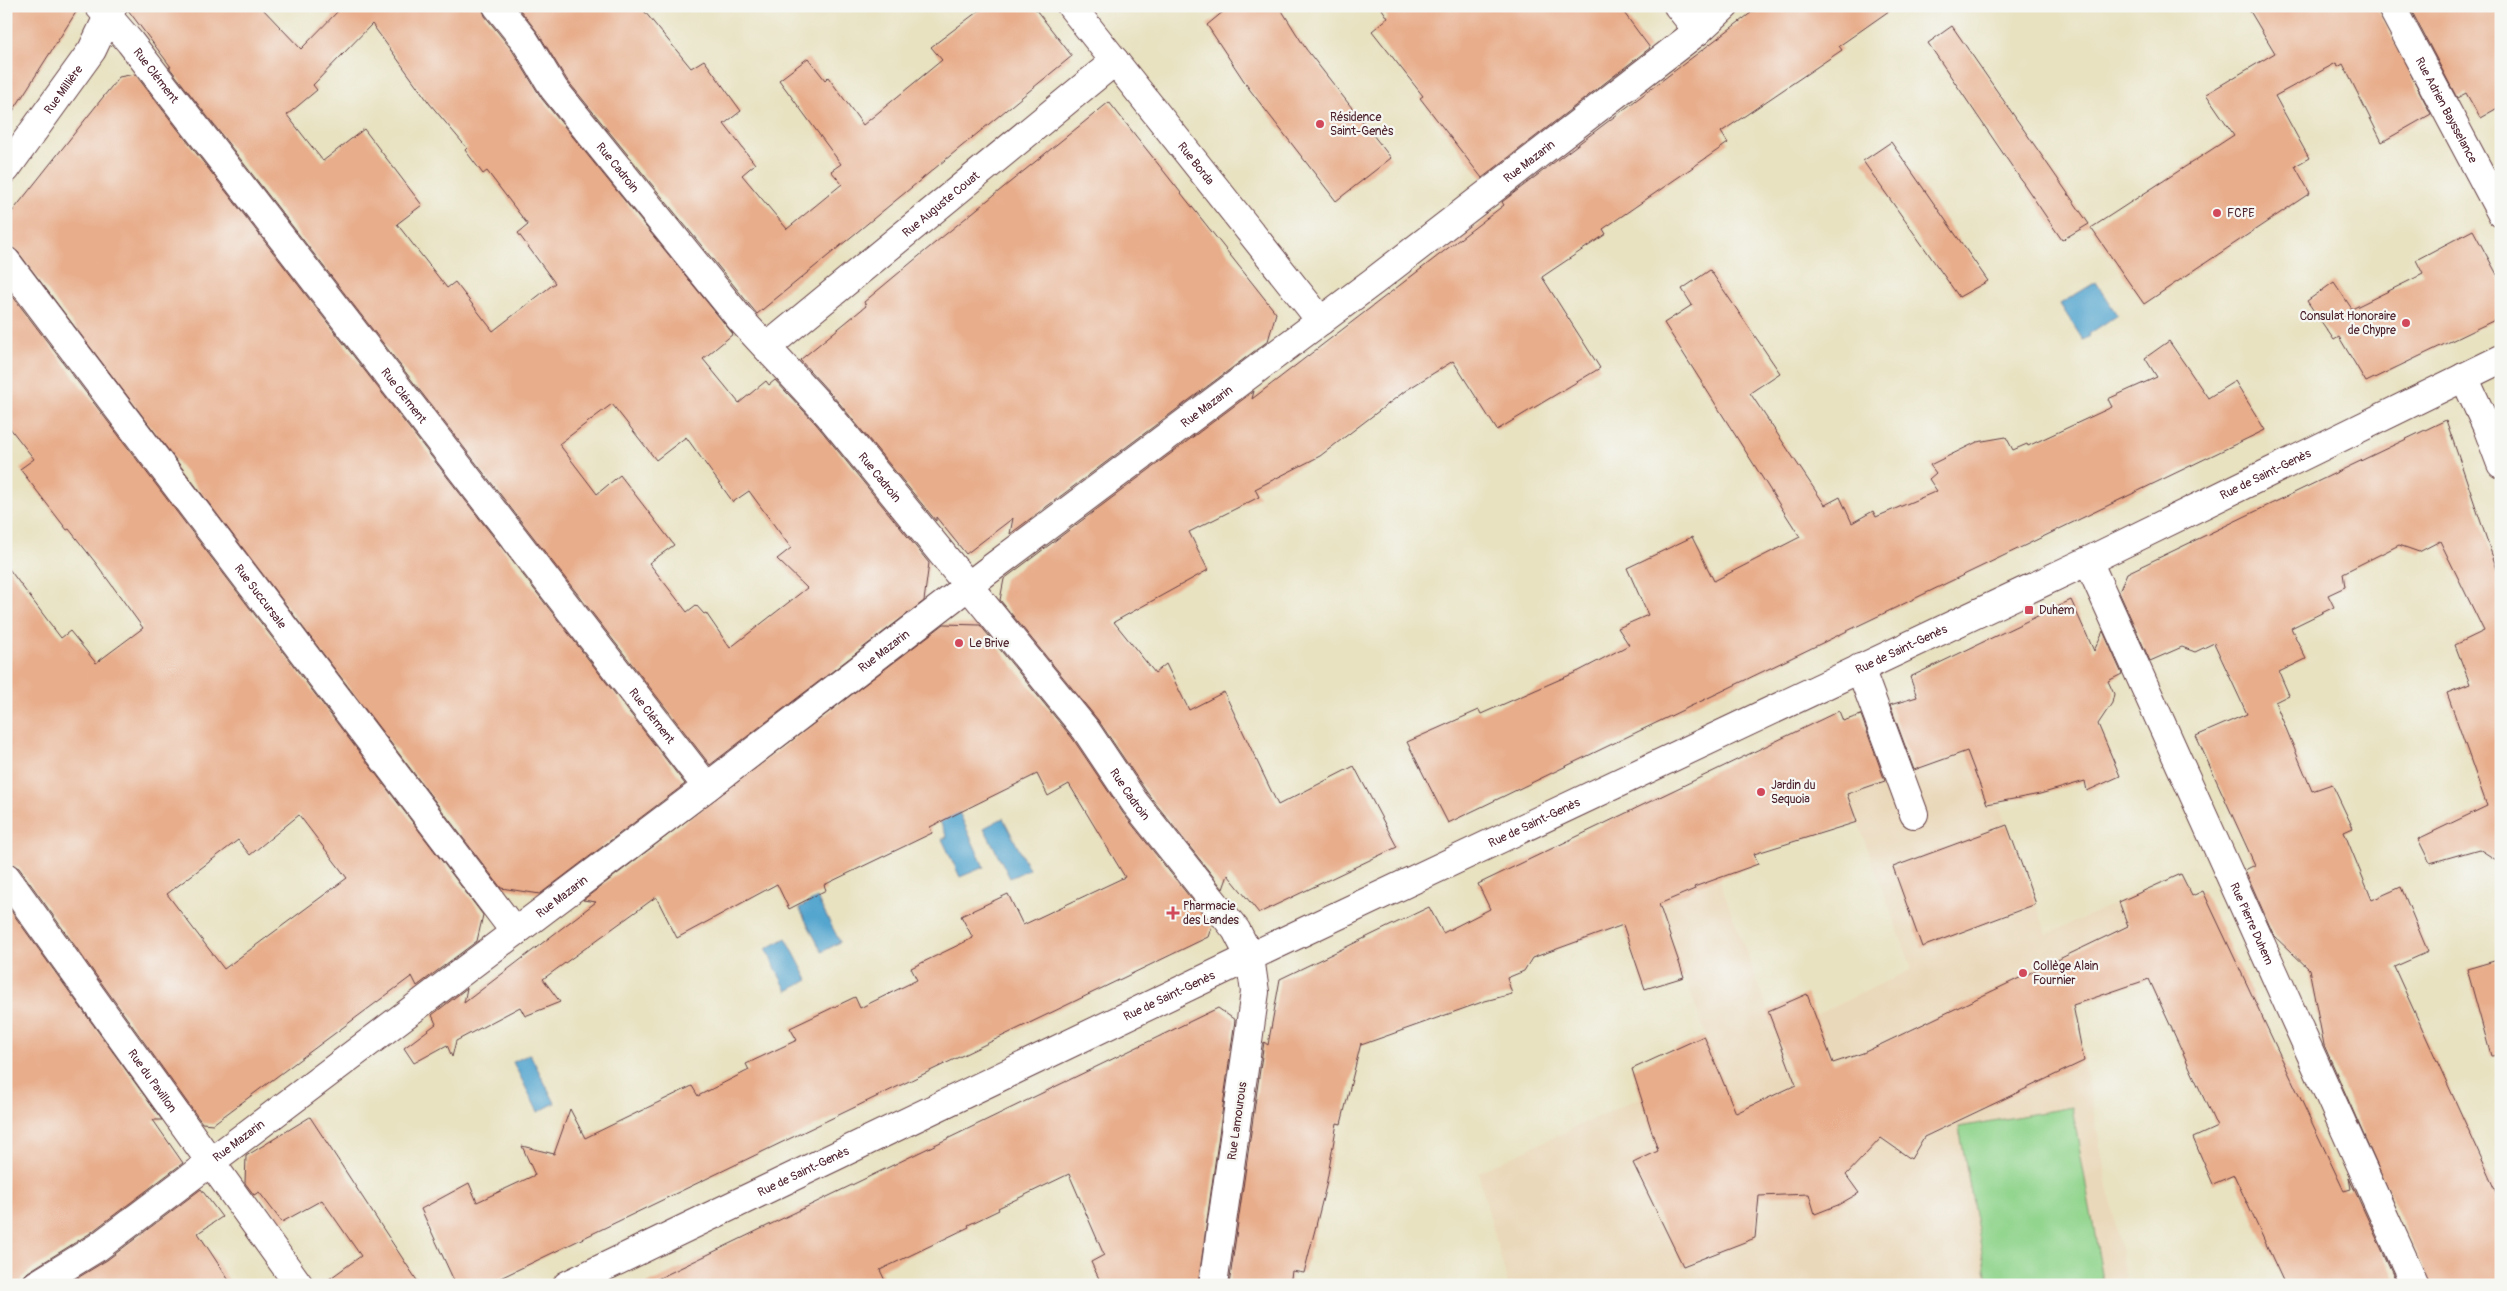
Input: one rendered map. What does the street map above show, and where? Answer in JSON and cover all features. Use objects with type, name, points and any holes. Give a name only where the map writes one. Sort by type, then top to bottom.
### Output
[{"type":"street","name":"Rue Cadroin","points":[[497,6],[525,41],[554,89],[741,320],[828,414],[1086,730],[1135,803],[1236,930],[1250,957]]},
{"type":"street","name":"Rue Borda","points":[[1071,6],[1321,321]]},
{"type":"street","points":[[1678,6],[1698,31]]},
{"type":"street","name":"Rue Mazarin","points":[[36,1285],[98,1247],[707,787],[967,586],[1321,321],[1698,31],[1724,6]]},
{"type":"street","name":"Rue Adrien Baysselance","points":[[2391,6],[2501,213]]},
{"type":"street","name":"Rue Millière","points":[[6,169],[92,50],[107,9]]},
{"type":"street","name":"Rue Clément","points":[[107,9],[707,787]]},
{"type":"street","name":"Rue Auguste Couat","points":[[767,347],[1115,61]]},
{"type":"street","name":"Rue Succursale","points":[[6,261],[515,932]]},
{"type":"street","name":"Rue de Saint-Genès","points":[[567,1285],[1250,957],[2088,561],[2501,359]]},
{"type":"street","points":[[2464,377],[2487,426],[2501,464]]},
{"type":"street","name":"Rue Pierre Duhem","points":[[2088,561],[2415,1285]]},
{"type":"street","points":[[1860,668],[1914,814]]},
{"type":"street","name":"Rue du Pavillon","points":[[6,877],[299,1285]]},
{"type":"street","name":"Rue Lamourous","points":[[1213,1285],[1255,992],[1250,957]]},
{"type":"shaded area","name":"Collège Alain Fournier","points":[[1945,660],[2047,934],[2181,874],[2192,897],[2140,967],[2145,981],[2073,1005],[2127,1285],[1508,1285],[1478,1172],[1715,1063],[1654,887],[1684,786],[1777,1034],[1912,969],[1820,720],[1839,711],[1844,722],[1917,696],[1910,677]]},
{"type":"green space","points":[[2072,1107],[2104,1285],[1988,1285],[1959,1127]]},
{"type":"water","points":[[2096,282],[2117,315],[2083,340],[2060,304]]},
{"type":"water","points":[[958,810],[984,867],[960,877],[942,839],[947,837],[939,819]]},
{"type":"water","points":[[1003,818],[1029,869],[1010,878],[984,828]]},
{"type":"water","points":[[817,898],[840,942],[822,952],[799,908]]},
{"type":"water","points":[[786,938],[808,980],[787,991],[766,949]]},
{"type":"water","points":[[530,1054],[555,1103],[538,1112],[513,1062]]},
{"type":"building","points":[[6,6],[80,6],[6,122]]},
{"type":"building","points":[[128,6],[260,6],[301,49],[343,6],[482,6],[485,16],[512,50],[542,99],[733,334],[703,359],[739,403],[766,381],[769,385],[775,380],[816,424],[929,563],[924,601],[710,765],[169,67],[171,67],[128,10]],"holes":[[[372,24],[430,104],[467,148],[465,150],[483,174],[487,171],[528,225],[518,233],[555,283],[493,331],[455,282],[447,288],[397,224],[422,205],[364,129],[323,161],[287,115],[317,90],[313,85]],[[612,404],[656,460],[686,437],[733,502],[749,491],[791,548],[777,559],[807,588],[730,648],[706,613],[704,614],[696,605],[687,612],[649,563],[674,545],[620,475],[597,494],[559,444]]]},
{"type":"building","points":[[517,6],[640,6],[691,68],[704,60],[741,111],[724,124],[755,164],[742,175],[787,229],[842,184],[831,171],[841,164],[779,80],[808,58],[825,80],[828,77],[863,125],[942,60],[931,47],[985,6],[1033,6],[1072,56],[757,314],[567,80],[538,33]]},
{"type":"building","name":"Résidence Saint-Genès","points":[[1230,6],[1279,6],[1306,49],[1391,158],[1336,201],[1250,90],[1207,25]]},
{"type":"building","points":[[1380,6],[1619,6],[1650,48],[1482,178],[1420,98],[1423,96],[1372,31],[1388,18]]},
{"type":"building","points":[[1760,6],[1896,6],[1839,46],[1842,50],[1721,132],[1728,143],[1603,229],[1606,234],[1542,277],[1600,368],[1497,430],[1453,361],[1405,391],[1320,456],[1255,489],[1259,497],[1189,532],[1208,570],[1114,622],[1155,673],[1166,664],[1189,710],[1224,692],[1278,805],[1354,766],[1397,847],[1259,913],[1228,875],[1223,889],[1148,794],[1098,720],[1000,600],[1004,579],[1254,391],[1252,399],[1504,205],[1502,202]]},
{"type":"building","points":[[2247,6],[2376,6],[2431,114],[2382,142],[2343,64],[2338,67],[2336,63],[2275,96],[2309,158],[2295,166],[2310,193],[2144,304],[2091,228],[2234,135],[2206,94],[2275,53]]},
{"type":"building","points":[[2409,6],[2501,6],[2501,106],[2480,118],[2466,93],[2457,98]]},
{"type":"building","points":[[1952,26],[2089,224],[2062,240],[1928,43]]},
{"type":"building","points":[[135,74],[685,784],[540,894],[501,888],[18,252],[8,246],[8,217],[119,77]]},
{"type":"building","points":[[1109,102],[1276,313],[1268,341],[1010,534],[1013,518],[966,554],[936,517],[936,521],[840,404],[800,360],[866,306],[864,302],[925,251]]},
{"type":"building","points":[[1891,142],[1988,281],[1959,297],[1863,161]]},
{"type":"building","points":[[2473,230],[2501,282],[2501,317],[2366,382],[2339,337],[2334,340],[2307,301],[2334,282],[2352,309],[2423,274],[2416,260]]},
{"type":"building","points":[[1710,270],[1780,373],[1750,393],[1825,505],[1840,497],[1852,523],[1873,511],[1876,517],[1937,491],[1929,479],[1936,473],[1930,465],[1977,442],[2006,437],[2013,450],[2027,444],[2028,446],[2112,407],[2108,399],[2157,377],[2145,358],[2169,341],[2208,398],[2235,381],[2265,430],[1448,823],[1407,742],[1479,710],[1481,714],[1579,671],[1629,645],[1618,628],[1648,615],[1627,568],[1692,537],[1714,581],[1800,537],[1664,323],[1692,305],[1682,289]]},
{"type":"building","points":[[8,290],[483,915],[477,941],[417,986],[412,976],[213,1124],[202,1123],[19,868],[6,862],[6,565],[61,638],[70,631],[96,663],[143,628],[95,562],[69,529],[67,530],[20,469],[34,459],[6,423],[6,299],[8,302]],"holes":[[[299,815],[347,878],[224,969],[167,894],[238,840],[250,855]]]},
{"type":"building","points":[[2446,420],[2501,581],[2501,863],[2479,849],[2430,863],[2418,839],[2487,806],[2447,693],[2470,684],[2455,645],[2484,631],[2440,541],[2419,552],[2399,545],[2343,573],[2345,587],[2328,595],[2334,607],[2291,628],[2306,659],[2279,672],[2289,695],[2275,702],[2312,791],[2332,784],[2353,828],[2344,832],[2372,900],[2401,887],[2428,952],[2394,967],[2501,1201],[2501,1285],[2430,1285],[2324,1045],[2309,969],[2274,936],[2245,870],[2255,865],[2196,736],[2247,714],[2214,643],[2195,652],[2182,647],[2150,661],[2119,592],[2127,573]]},
{"type":"building","points":[[2071,600],[2094,651],[2103,631],[2122,674],[2108,681],[2114,694],[2112,703],[2098,724],[2120,776],[2087,791],[2085,781],[2040,794],[1987,804],[1967,751],[1914,770],[1890,705],[1917,697],[1910,677]]},
{"type":"building","points":[[944,624],[980,625],[1073,739],[1123,813],[1212,925],[1208,937],[486,1285],[456,1285],[421,1209],[469,1183],[477,1202],[535,1175],[522,1146],[554,1154],[570,1109],[585,1138],[692,1086],[698,1096],[749,1070],[746,1064],[797,1040],[790,1028],[855,997],[860,1008],[917,980],[911,968],[973,938],[961,916],[1008,894],[1023,925],[1125,877],[1069,784],[1048,796],[1037,774],[930,827],[932,833],[824,885],[826,890],[789,909],[777,884],[677,938],[656,897],[543,979],[560,1002],[525,1016],[520,1007],[456,1041],[452,1057],[447,1045],[414,1063],[404,1048],[436,1024],[432,1015],[467,988],[464,1003],[596,902],[583,900]]},
{"type":"building","points":[[1839,711],[1843,721],[1861,715],[1885,781],[1847,794],[1857,822],[1754,854],[1758,864],[1694,887],[1695,889],[1659,904],[1684,977],[1645,989],[1623,925],[1532,958],[1524,971],[1507,978],[1512,994],[1485,1001],[1361,1045],[1361,1043],[1341,1124],[1337,1123],[1326,1186],[1304,1273],[1292,1271],[1290,1285],[1229,1285],[1264,1042],[1268,1045],[1280,979],[1429,907],[1443,933],[1490,909],[1478,884]]},
{"type":"building","points":[[2007,825],[2036,904],[1922,947],[1893,867]]},
{"type":"building","points":[[2181,874],[2192,896],[2203,891],[2344,1191],[2351,1189],[2349,1178],[2398,1285],[2285,1285],[2234,1175],[2213,1184],[2193,1138],[2217,1127],[2149,979],[2073,1005],[2084,1061],[1924,1137],[1911,1159],[1881,1138],[1846,1175],[1859,1193],[1838,1205],[1815,1214],[1809,1194],[1759,1196],[1755,1238],[1683,1266],[1633,1163],[1658,1151],[1632,1069],[1704,1036],[1736,1113],[1796,1085],[1768,1011],[1807,994],[1833,1063],[1863,1053],[2128,926],[2119,902]]},
{"type":"building","points":[[6,904],[162,1120],[153,1120],[183,1163],[89,1234],[28,1272],[23,1277],[20,1285],[6,1285]]},
{"type":"building","points":[[2501,959],[2501,1055],[2491,1056],[2467,969]]},
{"type":"building","points":[[1218,1008],[1235,1020],[1198,1285],[1102,1285],[1091,1262],[1104,1255],[1069,1174],[998,1208],[999,1210],[968,1225],[969,1227],[880,1270],[887,1285],[645,1285]]},
{"type":"building","points":[[310,1117],[420,1285],[321,1285],[361,1256],[322,1200],[282,1222],[259,1192],[254,1195],[245,1183],[246,1156]]},
{"type":"building","points":[[201,1189],[222,1217],[198,1233],[232,1285],[66,1285],[107,1260]]},
{"type":"place","name":"Résidence Saint-Genès","points":[[1320,124]]},
{"type":"place","name":"FCPE","points":[[2217,213]]},
{"type":"place","name":"Consulat Honoraire de Chypre","points":[[2406,323]]},
{"type":"place","name":"Duhem","points":[[2029,610]]},
{"type":"place","name":"Le Brive","points":[[959,643]]},
{"type":"place","name":"Jardin du Sequoia","points":[[1761,792]]},
{"type":"place","name":"Pharmacie des Landes","points":[[1173,913]]},
{"type":"place","name":"Collège Alain Fournier","points":[[2023,973]]}]
